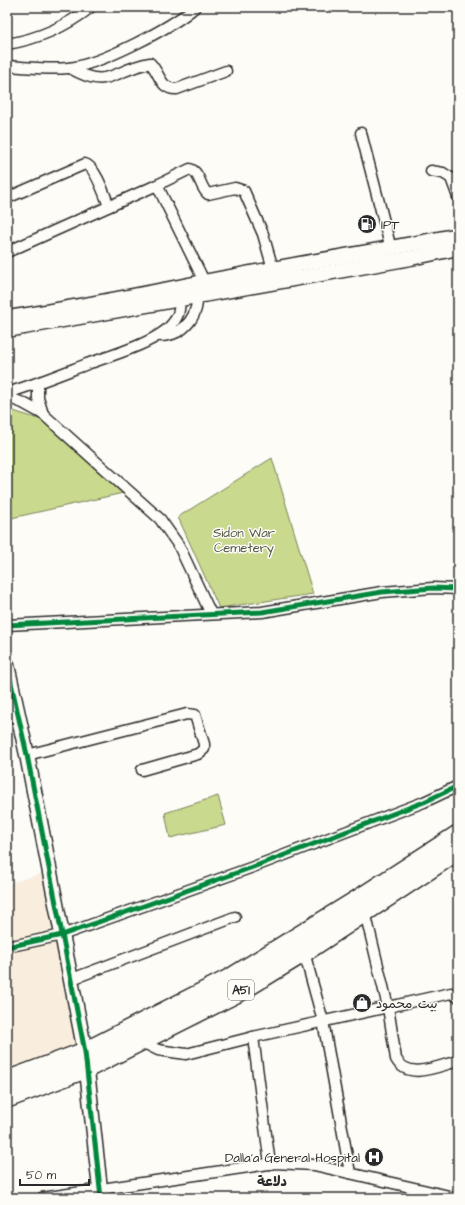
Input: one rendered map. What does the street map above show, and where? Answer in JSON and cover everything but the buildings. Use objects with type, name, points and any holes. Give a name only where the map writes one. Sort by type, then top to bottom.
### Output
[{"type":"highway","name":"A51","points":[[7,1098],[86,1060],[231,978],[359,899],[458,835]]},
{"type":"highway","name":"A51","points":[[7,1081],[86,1060],[140,1041],[240,991],[304,952],[458,850]]},
{"type":"main road","points":[[7,330],[178,294],[273,269],[392,249],[413,251],[458,235]]},
{"type":"main road","points":[[199,288],[413,251],[458,248]]},
{"type":"main road","points":[[7,318],[178,294]]},
{"type":"main road","points":[[7,665],[27,755],[72,979],[86,1060],[101,1193]]},
{"type":"street","points":[[7,44],[47,33],[64,25],[91,7]]},
{"type":"street","points":[[7,66],[70,68],[113,53],[146,38],[195,7]]},
{"type":"street","points":[[70,68],[88,78],[102,80],[150,63],[163,85],[171,90],[177,90],[226,71]]},
{"type":"street","points":[[361,133],[392,249]]},
{"type":"street","points":[[7,198],[88,164],[93,170],[109,206]]},
{"type":"street","points":[[7,252],[190,169],[195,172],[204,191],[208,194],[235,188],[244,191],[262,234],[273,269]]},
{"type":"street","points":[[431,171],[443,173],[451,178],[458,197]]},
{"type":"street","points":[[7,393],[38,383],[159,336],[179,331],[190,322],[196,310],[199,288],[156,185]]},
{"type":"street","points":[[159,336],[172,325],[178,316],[178,294]]},
{"type":"street","points":[[38,383],[38,398],[43,414]]},
{"type":"street","points":[[7,397],[23,403],[43,414],[160,519],[179,546],[211,614]]},
{"type":"street","points":[[7,625],[284,610],[403,590],[458,589]]},
{"type":"street","points":[[27,755],[187,714],[195,715],[204,744],[204,749],[198,754],[142,770]]},
{"type":"street","points":[[7,947],[62,935],[253,867],[424,802],[458,786]]},
{"type":"street","points":[[364,912],[388,1007],[396,1059],[404,1069],[417,1071],[458,1061]]},
{"type":"street","points":[[72,979],[235,917]]},
{"type":"street","points":[[304,952],[323,1021],[350,1173]]},
{"type":"street","points":[[140,1041],[158,1050],[180,1054],[451,993],[458,997]]},
{"type":"street","points":[[253,1037],[270,1164]]},
{"type":"street","points":[[42,1198],[101,1193],[270,1164],[314,1165],[458,1198]]},
{"type":"shaded area","points":[[43,873],[83,1047],[7,1073],[7,884]]},
{"type":"green space","points":[[7,409],[42,420],[123,493],[7,519]]},
{"type":"green space","name":"Sidon War Cemetery","points":[[272,458],[313,594],[219,608],[178,517]]},
{"type":"green space","points":[[218,796],[226,825],[170,838],[165,813]]},
{"type":"cycle path","points":[[7,625],[262,612],[382,592],[433,588],[458,589]]},
{"type":"cycle path","points":[[7,665],[27,755],[85,1052],[101,1198]]},
{"type":"cycle path","points":[[7,947],[62,935],[253,867],[424,802],[458,786]]},
{"type":"place","name":"IPT","points":[[367,224]]},
{"type":"place","name":"بيت محمود","points":[[362,1003]]},
{"type":"place","name":"Dalla'a General Hospital","points":[[374,1157]]},
{"type":"district","name":"دلاعة","points":[[272,1181]]}]
